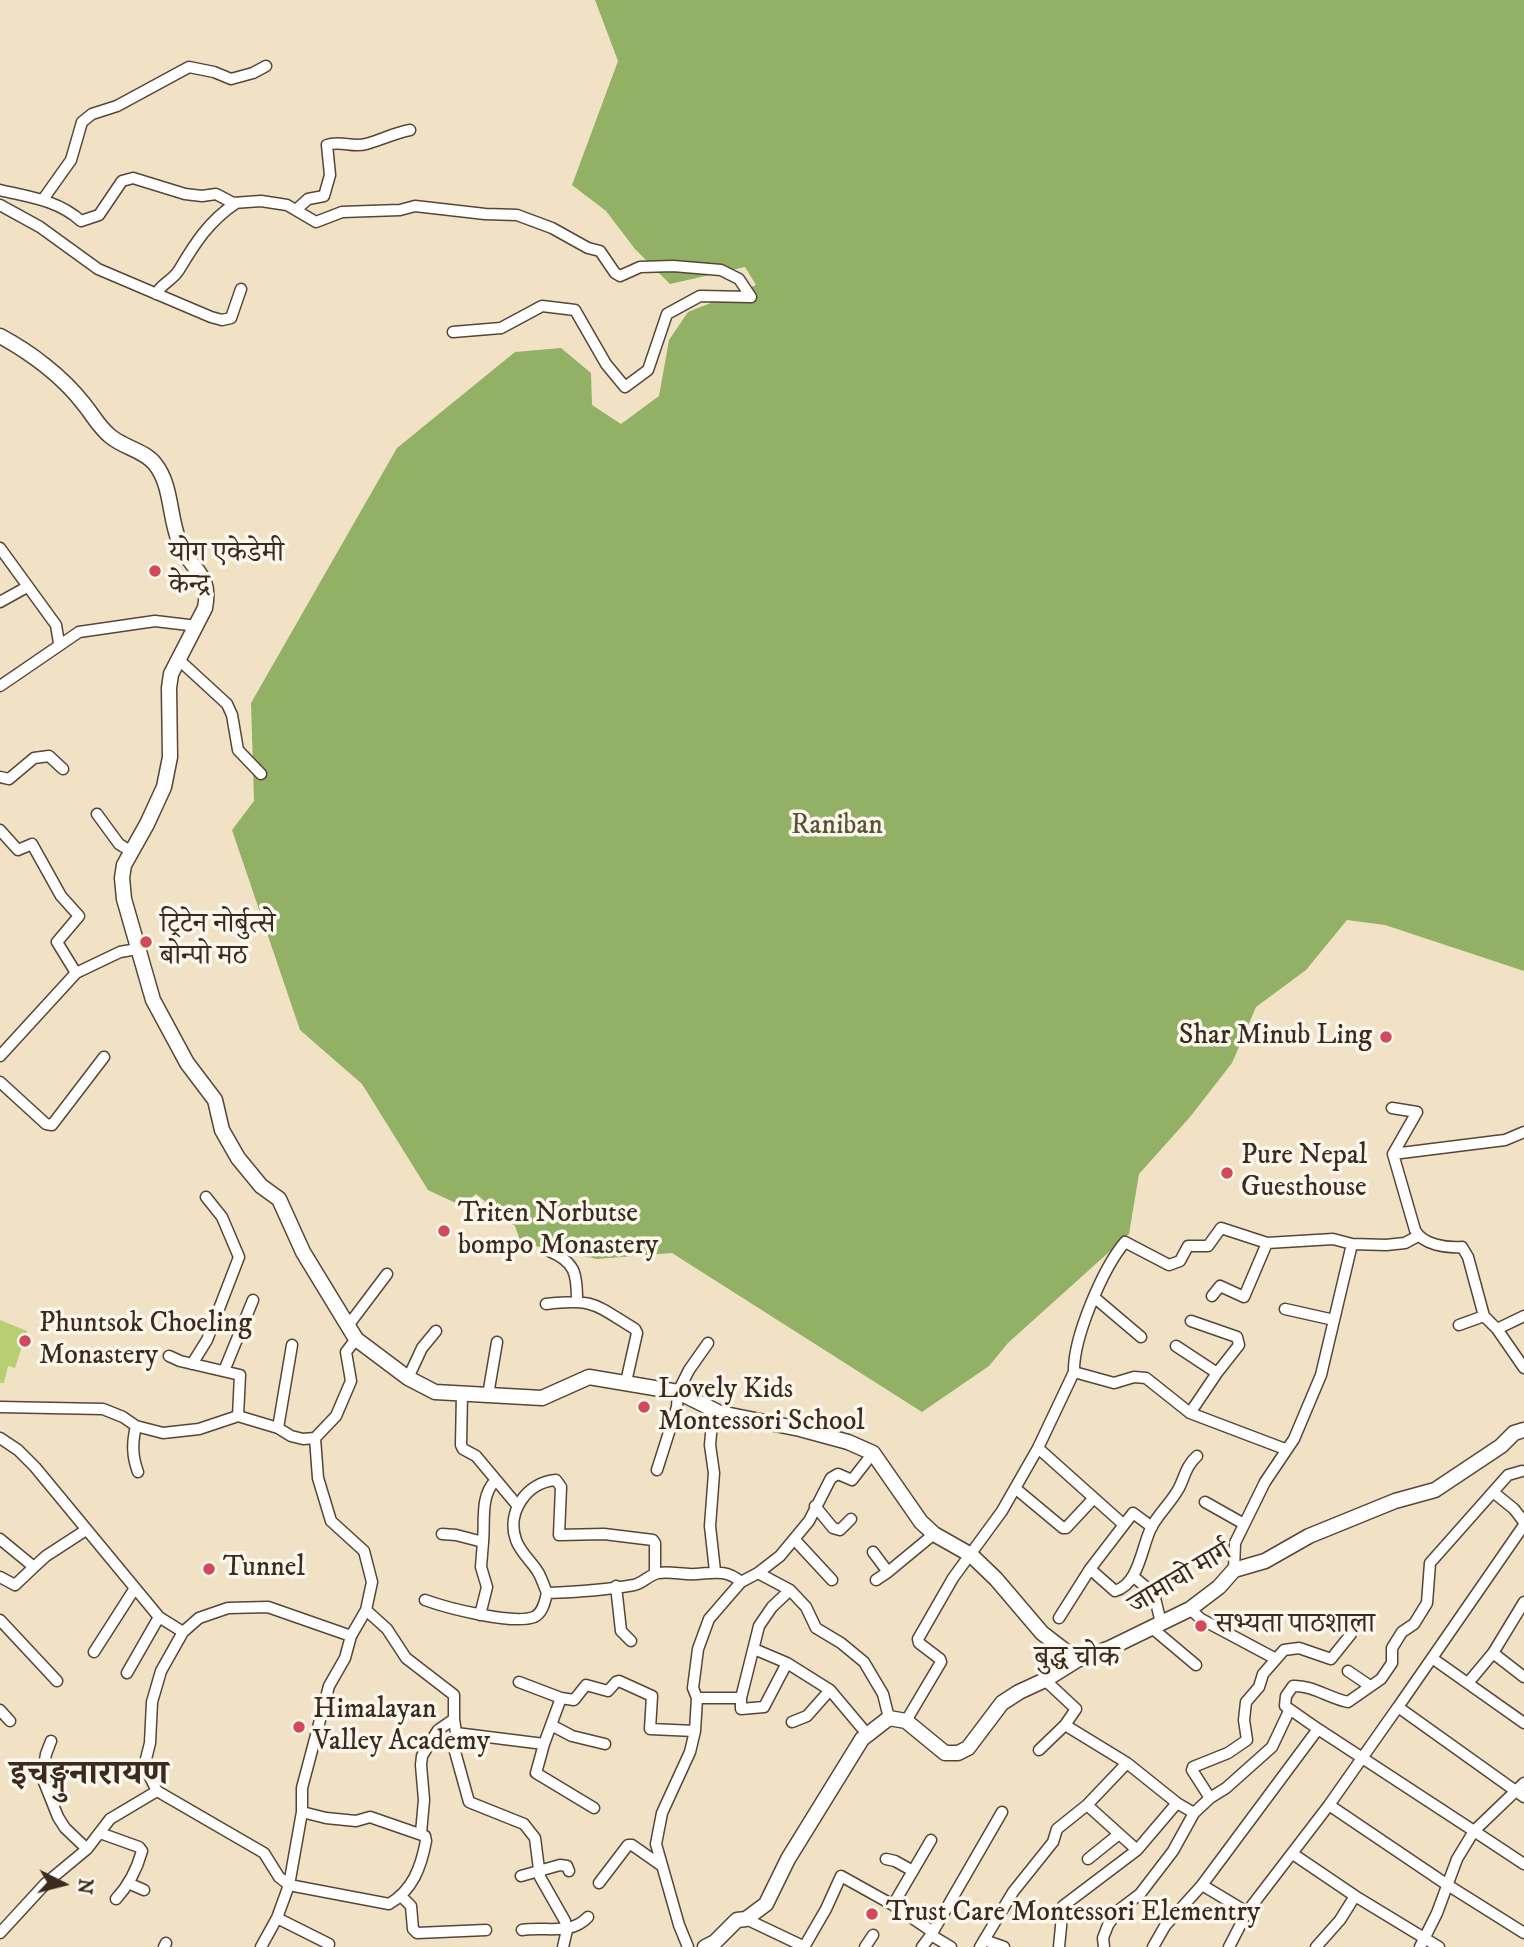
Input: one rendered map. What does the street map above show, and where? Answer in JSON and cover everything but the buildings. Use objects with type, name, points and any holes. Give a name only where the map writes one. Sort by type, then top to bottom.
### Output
[{"type":"street","points":[[44,198],[71,160],[82,122],[92,114],[117,106],[189,67],[231,79],[253,73],[266,65]]},
{"type":"street","points":[[297,209],[308,199],[324,196],[330,175],[327,145],[335,142],[364,146],[393,133],[410,130]]},
{"type":"street","points":[[0,190],[44,198],[72,212],[81,221],[99,215],[122,181],[133,178],[185,194],[216,194],[236,203],[261,201],[287,205],[316,222],[342,212],[400,210],[415,206],[517,215],[600,251],[620,276],[640,267],[673,266],[721,270],[739,279],[751,297],[700,296],[667,314],[648,370],[625,387],[606,364],[575,310],[542,306],[501,328],[453,332]]},
{"type":"street","points":[[156,294],[179,270],[202,232],[214,219],[236,203]]},
{"type":"street","points":[[0,205],[40,227],[98,269],[222,320],[231,318],[241,289]]},
{"type":"street","points":[[0,336],[62,380],[85,405],[96,424],[113,439],[154,462],[163,475],[178,541],[205,581],[207,596],[197,626],[177,659],[169,688],[170,757],[164,786],[124,865],[122,888],[153,1000],[187,1063],[215,1100],[222,1130],[238,1158],[261,1186],[279,1199],[303,1252],[351,1333],[408,1378],[435,1392],[542,1398],[589,1377],[625,1382],[678,1392],[720,1413],[800,1429],[848,1442],[873,1453],[921,1522],[934,1534],[971,1555],[996,1578],[1042,1633],[1077,1660]]},
{"type":"street","points":[[0,548],[56,625],[60,643]]},
{"type":"street","points":[[0,602],[27,587]]},
{"type":"street","points":[[0,686],[79,632],[155,621],[197,626]]},
{"type":"street","points":[[177,659],[227,704],[232,715],[238,750],[261,774]]},
{"type":"street","points":[[0,777],[9,779],[34,758],[49,756],[63,769]]},
{"type":"street","points":[[97,814],[119,845],[130,851]]},
{"type":"street","points":[[0,830],[18,850],[32,844],[61,896],[79,916],[57,942],[76,973]]},
{"type":"street","points":[[0,1056],[76,973],[120,952],[137,949]]},
{"type":"street","points":[[0,1082],[46,1124],[52,1125],[104,1058]]},
{"type":"street","points":[[1392,1108],[1417,1112],[1393,1154],[1418,1236],[1444,1248],[1462,1247],[1468,1257],[1484,1316],[1497,1329],[1524,1368]]},
{"type":"street","points":[[1393,1154],[1505,1140],[1524,1132]]},
{"type":"street","points":[[192,1364],[207,1340],[239,1256],[222,1217],[206,1198]]},
{"type":"street","points":[[906,1721],[941,1662],[919,1643],[919,1639],[953,1578],[1015,1488],[1038,1447],[1074,1372],[1073,1359],[1084,1318],[1116,1252],[1125,1242],[1169,1265],[1180,1261],[1188,1246],[1208,1246],[1222,1228],[1267,1243],[1333,1239],[1352,1244],[1405,1243],[1418,1236]]},
{"type":"street","points":[[1212,1296],[1220,1286],[1244,1297],[1267,1243]]},
{"type":"street","points":[[1234,1570],[1235,1543],[1265,1482],[1294,1439],[1321,1375],[1352,1244]]},
{"type":"street","points":[[549,1251],[565,1258],[572,1265],[577,1280],[577,1300]]},
{"type":"street","points":[[0,1407],[103,1409],[136,1426],[163,1433],[200,1429],[238,1416],[278,1428],[291,1436],[315,1438],[336,1416],[351,1381],[346,1352],[351,1333],[387,1274]]},
{"type":"street","points":[[1095,1298],[1141,1337]]},
{"type":"street","points":[[224,1371],[240,1326],[253,1300]]},
{"type":"street","points":[[546,1304],[577,1300],[600,1306],[635,1329],[625,1382]]},
{"type":"street","points":[[1286,1309],[1334,1320]]},
{"type":"street","points":[[1459,1325],[1484,1316]]},
{"type":"street","points":[[1497,1329],[1524,1316]]},
{"type":"street","points":[[1190,1413],[1239,1345],[1237,1337],[1191,1321]]},
{"type":"street","points":[[408,1378],[422,1348],[436,1331]]},
{"type":"street","points":[[488,1395],[497,1342]]},
{"type":"street","points":[[657,1470],[677,1407],[678,1392],[689,1370],[708,1343]]},
{"type":"street","points":[[278,1428],[292,1345]]},
{"type":"street","points":[[1176,1346],[1217,1373]]},
{"type":"street","points":[[169,1356],[240,1375],[238,1416]]},
{"type":"street","points":[[1074,1372],[1114,1383],[1134,1377],[1146,1378],[1190,1413],[1285,1449]]},
{"type":"street","points":[[462,1394],[461,1445],[475,1456],[517,1506]]},
{"type":"street","points":[[715,1571],[709,1526],[714,1474],[710,1445],[712,1423],[720,1413]]},
{"type":"street","points":[[136,1426],[132,1444],[138,1472]]},
{"type":"street","name":"जामाचो मार्ग","points":[[889,1717],[906,1721],[945,1753],[958,1753],[968,1748],[1002,1703],[1019,1692],[1077,1660],[1110,1648],[1190,1609],[1219,1587],[1234,1570],[1265,1561],[1309,1536],[1395,1501],[1435,1490],[1501,1446],[1514,1433],[1524,1430]]},
{"type":"street","points":[[0,1438],[18,1450],[35,1467],[159,1616],[183,1632]]},
{"type":"street","points":[[261,1947],[278,1918],[289,1885],[302,1812],[302,1788],[329,1686],[345,1658],[352,1636],[366,1610],[372,1582],[364,1551],[331,1521],[318,1478],[315,1438]]},
{"type":"street","points":[[1038,1447],[1123,1524]]},
{"type":"street","points":[[688,1947],[656,1844],[662,1812],[690,1752],[695,1731],[697,1698],[693,1688],[698,1649],[709,1619],[741,1582],[780,1556],[809,1521],[831,1478],[838,1474],[852,1480],[873,1453]]},
{"type":"street","points":[[1090,1569],[1115,1591],[1119,1591],[1134,1577],[1152,1527],[1180,1486],[1182,1475],[1197,1456]]},
{"type":"street","points":[[1523,1469],[1508,1475],[1430,1563],[1427,1603],[1414,1624],[1402,1632],[1392,1648],[1392,1663],[1381,1679],[1348,1702],[1332,1699],[1304,1685],[1293,1686],[1286,1696],[1285,1706],[1524,1862]]},
{"type":"street","points":[[425,1600],[481,1615],[525,1618],[541,1612],[547,1593],[539,1573],[516,1541],[517,1506],[531,1489],[546,1481],[556,1480],[561,1487],[559,1535],[604,1534],[653,1540],[654,1574]]},
{"type":"street","points":[[481,1615],[486,1587],[481,1567],[485,1501],[488,1488],[495,1481]]},
{"type":"street","points":[[1015,1488],[1063,1528],[1094,1498]]},
{"type":"street","points":[[1230,1947],[1247,1912],[1329,1805],[1524,1523],[1514,1509],[1493,1492]]},
{"type":"street","points":[[1205,1502],[1244,1524]]},
{"type":"street","points":[[815,1506],[837,1530],[852,1519]]},
{"type":"street","points":[[1059,1618],[1123,1524],[1135,1513],[1152,1527]]},
{"type":"street","points":[[0,1577],[15,1586],[46,1556],[86,1530]]},
{"type":"street","points":[[442,1534],[483,1542]]},
{"type":"street","points":[[876,1580],[934,1534]]},
{"type":"street","points":[[0,1539],[34,1567]]},
{"type":"street","points":[[794,1539],[832,1580]]},
{"type":"street","points":[[873,1552],[888,1572]]},
{"type":"street","points":[[547,1593],[635,1585],[654,1574],[680,1572],[695,1574],[715,1571],[733,1575],[741,1582]]},
{"type":"street","points":[[747,1919],[766,1904],[794,1848],[867,1734],[889,1717],[884,1694],[864,1662],[841,1643],[816,1628],[806,1607],[790,1590],[758,1573]]},
{"type":"street","points":[[1134,1577],[1154,1594],[1156,1625],[1196,1665]]},
{"type":"street","points":[[616,1586],[621,1631],[631,1641]]},
{"type":"street","points":[[94,1652],[135,1588]]},
{"type":"street","points":[[787,1663],[764,1707],[741,1709],[741,1698],[759,1626],[772,1607],[790,1590]]},
{"type":"street","points":[[1468,1683],[1493,1653],[1524,1604]]},
{"type":"street","points":[[352,1636],[268,1607],[228,1608],[199,1618],[183,1632],[161,1671],[152,1702],[150,1743],[146,1759],[148,1773],[157,1791],[264,1853],[279,1877],[289,1885],[389,1904],[402,1897],[416,1876],[424,1853],[426,1841],[421,1833],[424,1800],[422,1756],[438,1730],[454,1719]]},
{"type":"street","points":[[1190,1609],[1201,1619],[1276,1659]]},
{"type":"street","points":[[366,1610],[387,1629],[406,1658],[454,1695],[454,1748],[469,1802],[524,1824],[535,1838],[539,1870],[551,1899],[565,1921],[567,1930],[563,1947]]},
{"type":"street","points":[[127,1673],[159,1616]]},
{"type":"street","points":[[0,1620],[57,1681]]},
{"type":"street","points":[[1210,1798],[1192,1770],[1193,1767],[1228,1754],[1247,1740],[1244,1720],[1246,1702],[1276,1659],[1284,1650],[1294,1647],[1331,1659],[1351,1634]]},
{"type":"street","points":[[754,1649],[787,1663],[830,1690],[867,1734]]},
{"type":"street","points":[[1493,1653],[1524,1676]]},
{"type":"street","points":[[1432,1657],[1524,1723]]},
{"type":"street","points":[[1348,1671],[1370,1686]]},
{"type":"street","points":[[1039,1750],[1076,1709],[1045,1680]]},
{"type":"street","points":[[519,1682],[562,1698],[575,1699],[586,1685],[608,1691],[619,1681],[652,1696],[650,1729],[695,1731]]},
{"type":"street","points":[[792,1723],[807,1716],[830,1690]]},
{"type":"street","points":[[562,1698],[536,1773],[594,1808]]},
{"type":"street","points":[[697,1698],[741,1698]]},
{"type":"street","points":[[1398,1707],[1522,1790],[1474,1831],[1457,1859],[1437,1913],[1422,1942]]},
{"type":"street","points":[[0,1710],[10,1721]]},
{"type":"street","points":[[1104,1947],[1103,1938],[1108,1925],[1119,1910],[1140,1894],[1173,1851],[1194,1813],[1272,1747],[1289,1711]]},
{"type":"street","points":[[1065,1724],[1127,1763],[1177,1803],[1194,1813]]},
{"type":"street","points":[[553,1726],[572,1736],[605,1744]]},
{"type":"street","points":[[1153,1947],[1165,1926],[1202,1885],[1318,1730]]},
{"type":"street","points":[[456,1733],[544,1744]]},
{"type":"street","points":[[51,1741],[42,1777],[58,1817],[65,1828],[87,1849]]},
{"type":"street","points":[[1004,1947],[982,1943],[1013,1892],[1053,1842],[1057,1829],[1087,1805],[1127,1763]]},
{"type":"street","points":[[0,1933],[46,1883],[87,1849],[110,1819],[157,1791]]},
{"type":"street","points":[[1059,1947],[1063,1906],[1137,1850],[1177,1803]]},
{"type":"street","points":[[1087,1805],[1137,1850]]},
{"type":"street","points":[[1329,1805],[1524,1933]]},
{"type":"street","points":[[302,1812],[356,1821],[370,1817],[394,1827],[421,1833]]},
{"type":"street","points":[[922,1947],[932,1935],[1002,1812]]},
{"type":"street","points":[[100,1833],[141,1849],[138,1864],[116,1899]]},
{"type":"street","points":[[1088,1859],[1119,1834]]},
{"type":"street","points":[[893,1905],[931,1840]]},
{"type":"street","points":[[599,1883],[628,1845],[632,1845],[662,1866]]},
{"type":"street","points":[[1293,1854],[1422,1942],[1439,1947]]},
{"type":"street","points":[[886,1860],[895,1861],[913,1871]]},
{"type":"street","points":[[521,1876],[564,1864],[569,1871]]},
{"type":"street","points":[[712,1945],[737,1920],[747,1919],[805,1947],[841,1876],[893,1905],[951,1947]]},
{"type":"street","points":[[128,1883],[144,1890]]},
{"type":"street","points":[[1202,1885],[1247,1912]]},
{"type":"street","points":[[1316,1947],[1340,1920],[1355,1896]]},
{"type":"street","points":[[402,1897],[411,1906],[413,1929],[417,1933],[486,1930]]},
{"type":"street","points":[[522,1930],[567,1930],[582,1924],[588,1917]]},
{"type":"street","points":[[278,1918],[329,1944]]},
{"type":"street","points":[[866,1947],[873,1935]]},
{"type":"green space","name":"Raniban","points":[[595,0],[1524,0],[1524,971],[1385,925],[1347,920],[1306,970],[1256,1007],[1232,1063],[1190,1117],[1139,1174],[1129,1234],[1008,1343],[989,1366],[922,1412],[672,1253],[597,1259],[521,1243],[515,1226],[476,1194],[462,1206],[428,1190],[362,1084],[300,1030],[232,830],[254,801],[251,703],[397,448],[515,352],[561,348],[591,373],[592,405],[621,424],[659,396],[669,340],[688,312],[756,285],[745,267],[670,284],[635,249],[606,211],[572,185],[618,61]]},
{"type":"green space","points":[[0,1320],[27,1331],[15,1368],[8,1366],[4,1383],[0,1383]]},
{"type":"place","name":"योग एकेडेमी केन्द्र","points":[[155,571]]},
{"type":"place","name":"ट्रिटेन नोर्बुत्से बोन्पो मठ","points":[[146,942]]},
{"type":"place","name":"Shar Minub Ling","points":[[1386,1037]]},
{"type":"place","name":"Pure Nepal Guesthouse","points":[[1227,1173]]},
{"type":"place","name":"Triten Norbutse bompo Monastery","points":[[444,1231]]},
{"type":"place","name":"Phuntsok Choeling Monastery","points":[[25,1341]]},
{"type":"place","name":"Lovely Kids Montessori School","points":[[644,1407]]},
{"type":"place","name":"Tunnel","points":[[209,1569]]},
{"type":"place","name":"सभ्यता पाठशाला","points":[[1201,1626]]},
{"type":"place","name":"Himalayan Valley Academy","points":[[299,1727]]},
{"type":"place","name":"Trust Care Montessori Elementry","points":[[872,1914]]},
{"type":"district","name":"बुद्ध चोक","points":[[1077,1660]]},
{"type":"district","name":"इचङ्गुनारायण","points":[[89,1777]]}]
